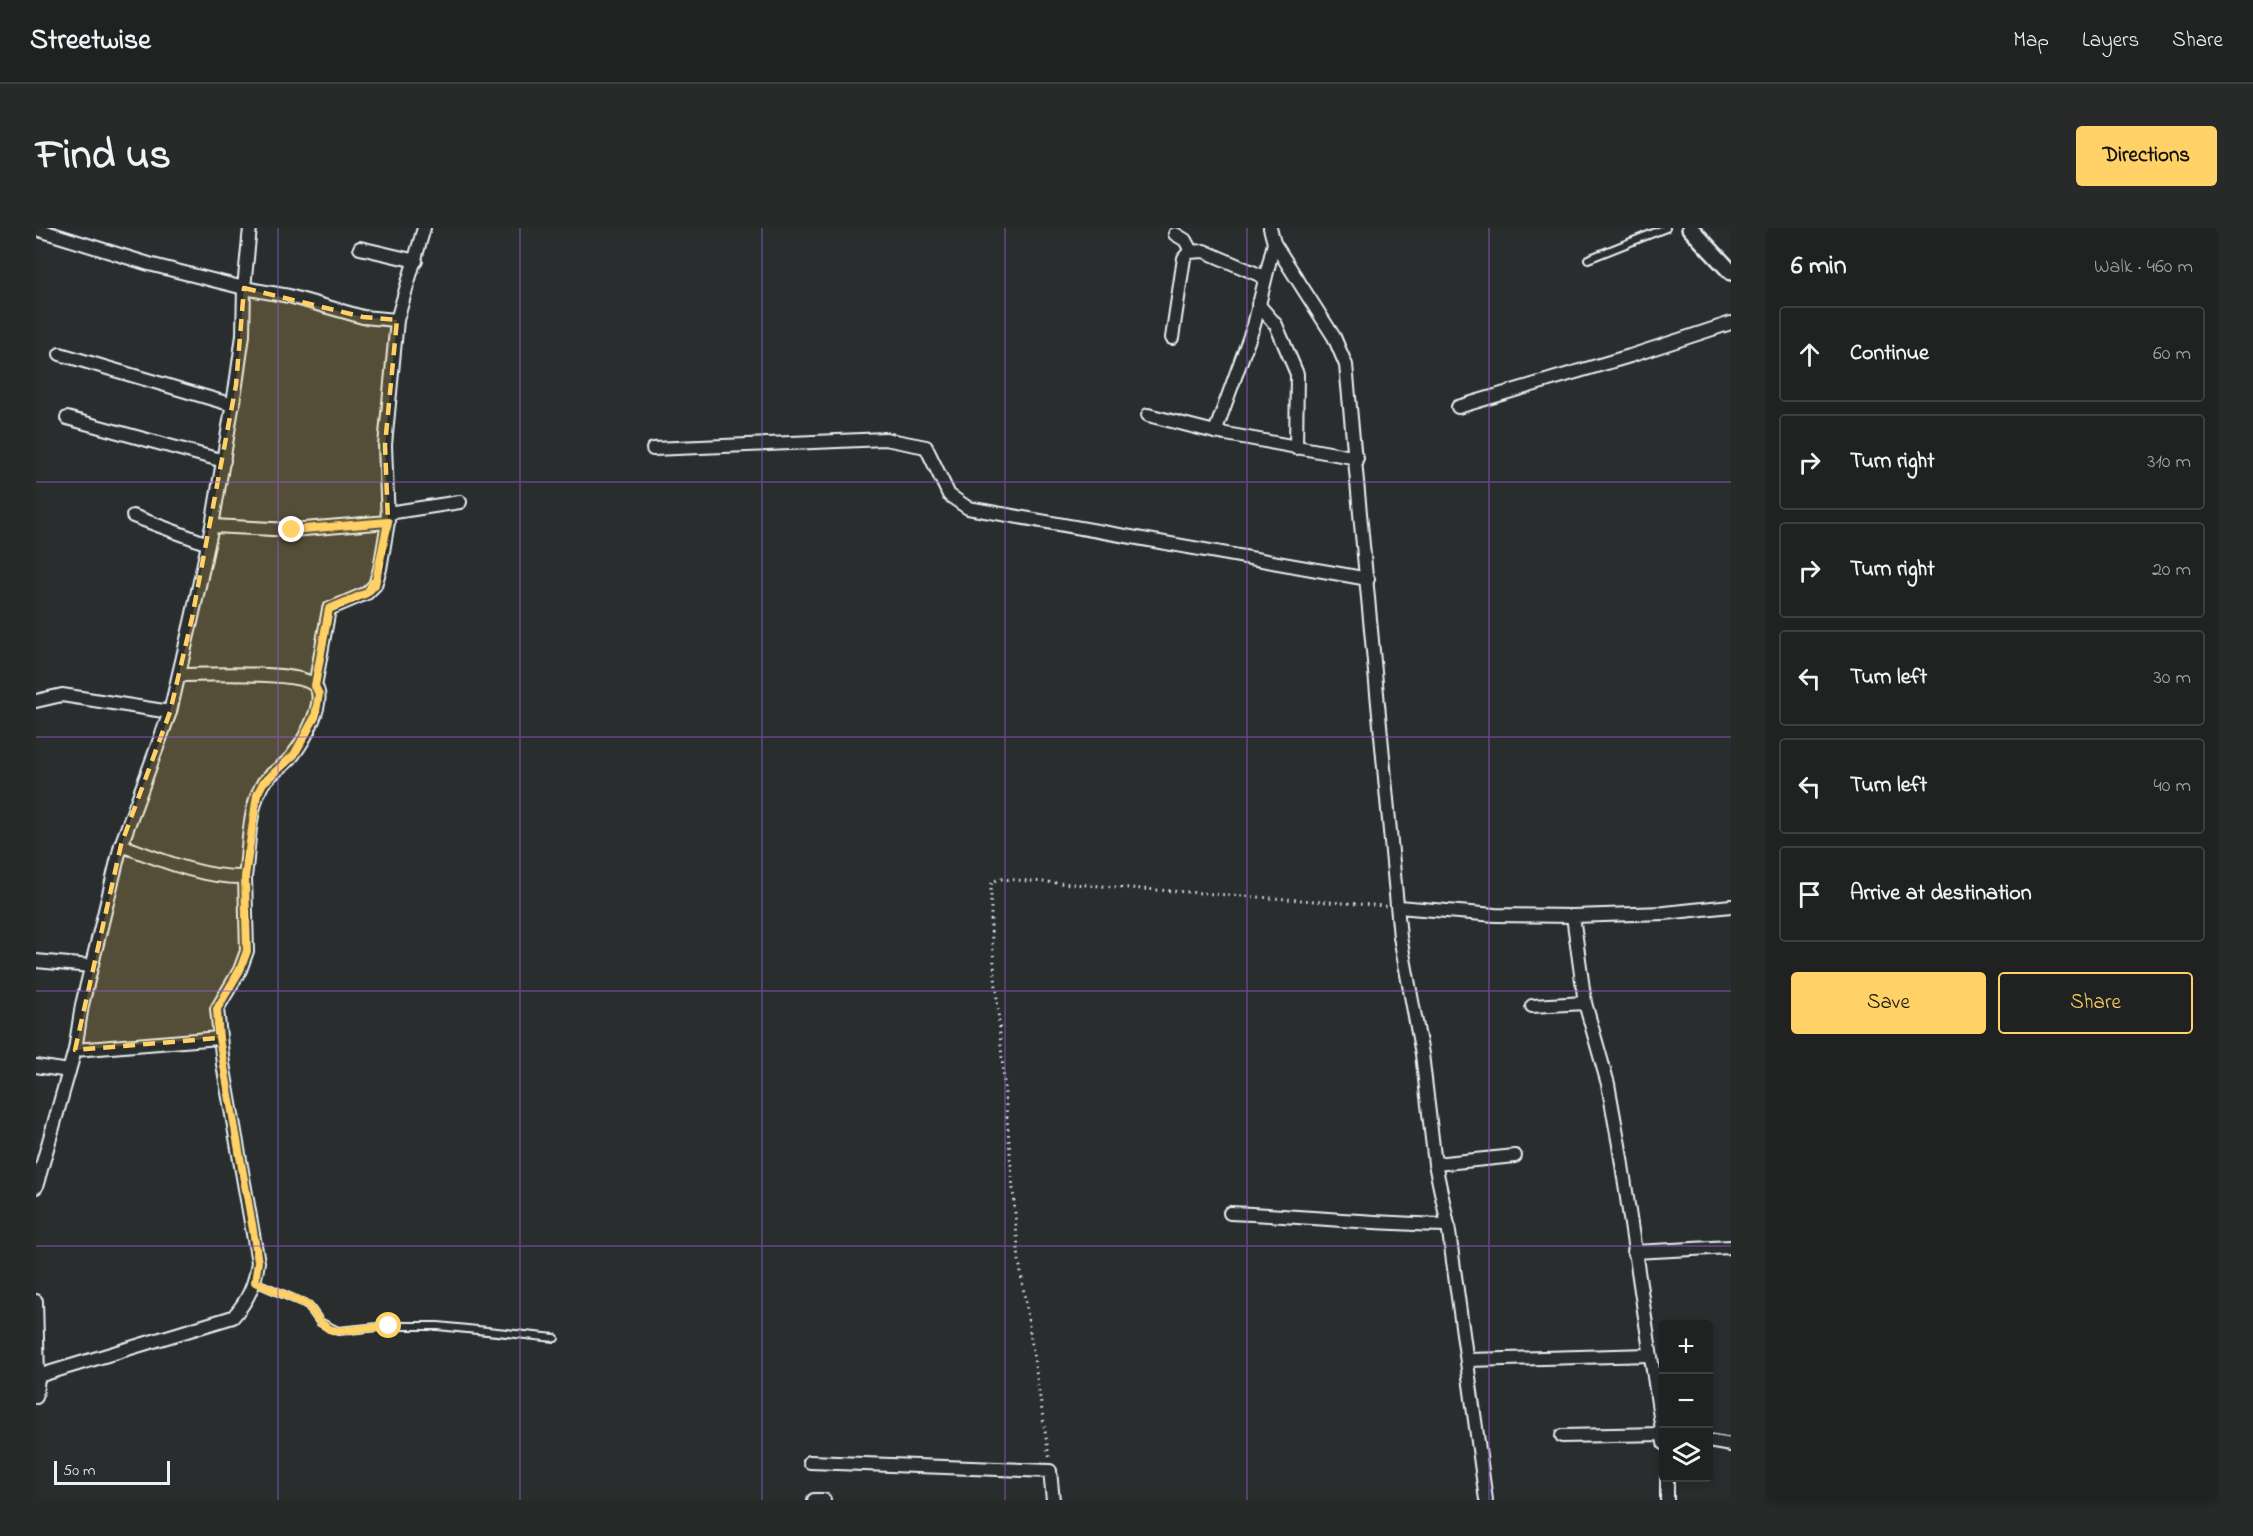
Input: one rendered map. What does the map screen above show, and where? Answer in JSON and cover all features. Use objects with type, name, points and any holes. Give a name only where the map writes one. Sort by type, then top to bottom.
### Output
[{"type":"street","points":[[36,1187],[75,1050],[91,966],[121,845],[170,712],[212,526],[243,335],[244,288],[250,228]]},
{"type":"street","points":[[315,686],[329,609],[367,593],[375,585],[388,517],[385,446],[397,320],[424,228]]},
{"type":"street","points":[[1270,228],[1274,243],[1341,351],[1346,365],[1357,458],[1380,742],[1400,937],[1422,1054],[1436,1164],[1448,1225],[1468,1360],[1486,1500]]},
{"type":"street","points":[[1690,228],[1731,272]]},
{"type":"street","points":[[36,229],[149,264],[244,288],[289,296],[363,317],[397,320]]},
{"type":"street","points":[[1175,234],[1185,240],[1191,250]]},
{"type":"street","points":[[1215,432],[1254,326],[1274,243]]},
{"type":"street","points":[[360,248],[416,261]]},
{"type":"street","points":[[1191,250],[1204,251],[1264,277]]},
{"type":"street","points":[[1172,338],[1184,258],[1191,250]]},
{"type":"street","points":[[1258,304],[1276,325],[1297,374],[1296,448]]},
{"type":"street","points":[[1458,407],[1630,356],[1731,323]]},
{"type":"street","points":[[60,354],[233,405]]},
{"type":"street","points":[[1148,415],[1215,432],[1357,458]]},
{"type":"street","points":[[67,418],[224,461]]},
{"type":"street","points":[[653,449],[885,439],[926,447],[949,495],[968,508],[1368,579]]},
{"type":"street","points":[[212,526],[292,530],[388,517],[460,502]]},
{"type":"street","points":[[133,516],[208,543]]},
{"type":"street","points":[[38,1376],[233,1317],[245,1304],[255,1282],[258,1262],[219,1038],[217,1009],[240,970],[247,951],[245,877],[257,795],[263,783],[294,755],[315,717],[319,694],[315,686],[305,678],[237,674],[178,675]]},
{"type":"street","points":[[36,700],[62,695],[170,712]]},
{"type":"street","points":[[121,845],[200,872],[225,877],[245,877]]},
{"type":"street","points":[[1398,907],[1495,915],[1574,916],[1665,913],[1731,906]]},
{"type":"street","points":[[1574,916],[1585,1003],[1608,1084],[1662,1428]]},
{"type":"street","points":[[36,961],[91,966]]},
{"type":"street","points":[[1532,1006],[1585,1003]]},
{"type":"street","points":[[75,1050],[219,1038]]},
{"type":"street","points":[[36,1066],[69,1071]]},
{"type":"street","points":[[1436,1164],[1515,1156]]},
{"type":"street","points":[[1230,1213],[1304,1216],[1385,1224],[1448,1225]]},
{"type":"street","points":[[1634,1252],[1731,1247]]},
{"type":"street","points":[[36,1301],[38,1376],[36,1397]]},
{"type":"street","points":[[1468,1360],[1650,1355]]},
{"type":"street","points":[[1562,1436],[1659,1437]]},
{"type":"street","points":[[1713,1442],[1731,1445]]},
{"type":"street","points":[[810,1462],[1050,1471],[1053,1500]]},
{"type":"street","points":[[1667,1482],[1667,1500]]},
{"type":"street","points":[[814,1500],[825,1500]]},
{"type":"lane","points":[[1588,259],[1666,228]]},
{"type":"lane","points":[[255,1282],[308,1305],[320,1322],[338,1331],[389,1326],[438,1326],[555,1338]]},
{"type":"path","points":[[1050,1471],[1019,1260],[991,928],[993,881],[1011,880],[1398,907]]},
{"type":"highlighted area","points":[[244,288],[363,317],[397,320],[385,445],[388,522],[380,569],[367,593],[329,609],[315,686],[319,694],[315,717],[294,755],[263,783],[257,796],[245,877],[247,951],[217,1009],[219,1038],[75,1050],[121,845],[170,712],[192,618],[236,385]]},
{"type":"route","points":[[292,530],[388,522],[380,570],[375,585],[367,593],[329,609],[315,686],[319,694],[315,717],[294,755],[263,783],[257,795],[245,877],[247,951],[240,970],[217,1009],[219,1038],[258,1262],[255,1282],[308,1305],[320,1322],[329,1329],[338,1331],[389,1326]]}]
